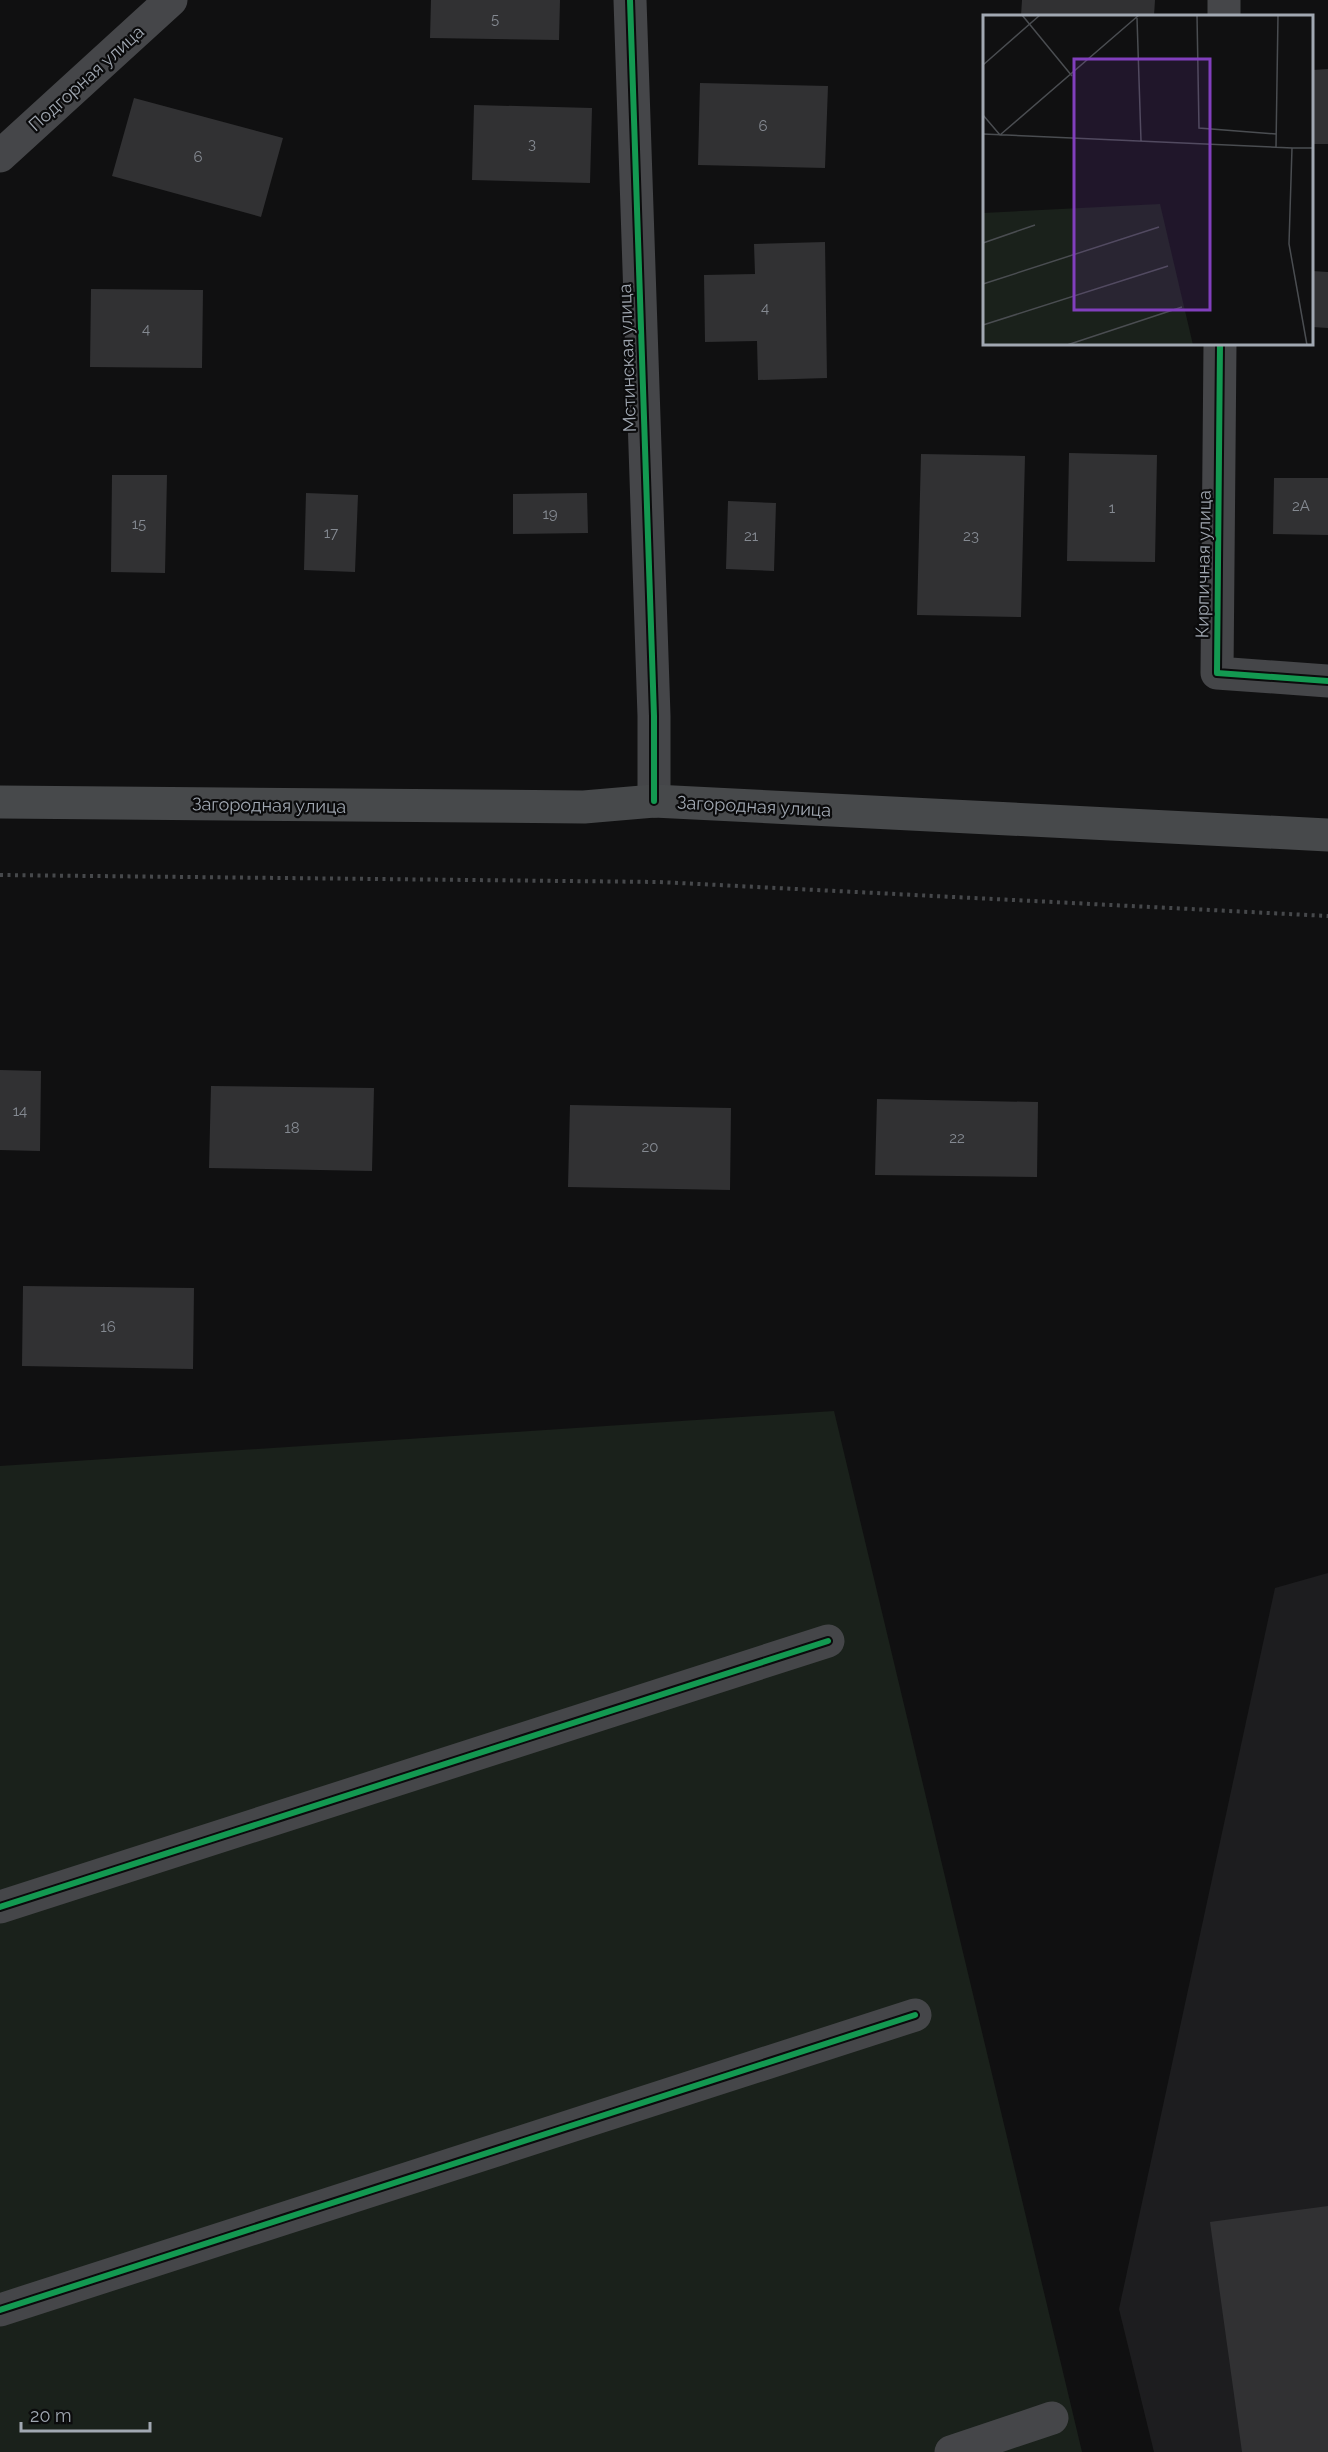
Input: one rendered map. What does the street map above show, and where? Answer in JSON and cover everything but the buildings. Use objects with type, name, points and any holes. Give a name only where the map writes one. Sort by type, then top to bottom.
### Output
[{"type":"main road","name":"Загородная улица","points":[[0,802],[584,807],[654,801],[1328,835]]},
{"type":"street","name":"Подгорная улица","points":[[0,156],[171,0]]},
{"type":"street","name":"Мстинская улица","points":[[630,0],[654,716],[654,801]]},
{"type":"street","name":"Кирпичная улица","points":[[1220,345],[1217,673],[1328,681]]},
{"type":"street","points":[[0,1908],[828,1641]]},
{"type":"street","points":[[0,2310],[915,2016]]},
{"type":"street","points":[[951,2452],[1052,2418]]},
{"type":"path","points":[[0,875],[659,882],[1328,916]]},
{"type":"shaded area","points":[[834,1411],[1082,2452],[0,2452],[0,1466]]},
{"type":"shaded area","points":[[1328,1573],[1328,2452],[1154,2452],[1119,2309],[1275,1588]]},
{"type":"cycle path","points":[[630,0],[654,716],[654,801]]},
{"type":"cycle path","points":[[1220,345],[1217,673],[1328,681]]},
{"type":"cycle path","points":[[0,1907],[828,1641]]},
{"type":"cycle path","points":[[0,2310],[915,2015]]}]
